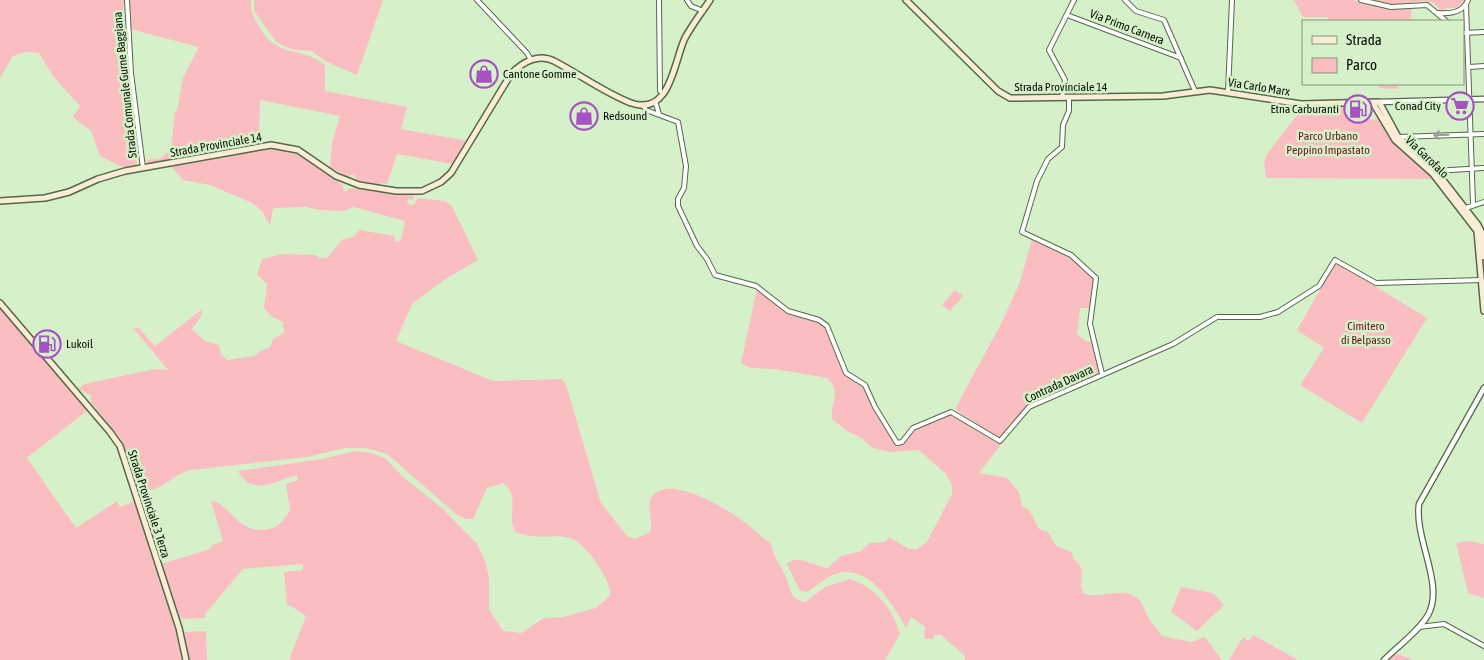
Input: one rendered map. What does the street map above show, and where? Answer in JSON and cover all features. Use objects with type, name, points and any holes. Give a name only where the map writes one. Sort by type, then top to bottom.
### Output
[{"type":"main road","points":[[532,60],[541,57],[549,58],[631,103],[643,104],[655,101],[669,86],[681,46],[710,0]]},
{"type":"main road","name":"Strada Provinciale 14","points":[[906,0],[1005,97],[1014,99],[1163,96],[1195,91]]},
{"type":"main road","name":"Strada Provinciale 14","points":[[0,201],[31,200],[57,195],[106,176],[258,147],[277,146],[304,153],[336,176],[359,185],[396,191],[422,191],[441,182],[451,172],[511,74],[532,60]]},
{"type":"main road","name":"Via Carlo Marx","points":[[1195,91],[1228,92],[1301,104],[1376,102]]},
{"type":"main road","name":"Via Garofalo","points":[[1376,102],[1398,137],[1436,171],[1480,229],[1484,257]]},
{"type":"main road","name":"Via Garofalo","points":[[1376,102],[1396,140],[1429,171],[1463,208],[1477,231],[1484,311]]},
{"type":"main road","name":"Strada Provinciale 3 Terza","points":[[0,303],[120,446],[179,628],[186,660]]},
{"type":"street","name":"Strada Comunale Gurne Baggiana","points":[[127,0],[131,73],[143,168]]},
{"type":"street","points":[[477,0],[532,60]]},
{"type":"street","points":[[659,0],[660,90]]},
{"type":"street","points":[[687,0],[692,6],[702,11]]},
{"type":"street","points":[[1062,98],[1065,80],[1049,50],[1074,0]]},
{"type":"street","points":[[1125,0],[1136,11],[1164,20],[1195,91]]},
{"type":"street","points":[[1228,92],[1232,0]]},
{"type":"street","points":[[1361,0],[1391,7],[1422,4],[1438,13],[1445,20]]},
{"type":"street","points":[[1438,13],[1448,14],[1459,10],[1467,2]]},
{"type":"street","points":[[1467,2],[1465,33],[1471,99],[1469,134],[1473,204]]},
{"type":"street","name":"Via Primo Carnera","points":[[1067,14],[1181,58]]},
{"type":"street","points":[[1465,33],[1484,32]]},
{"type":"street","points":[[1469,67],[1484,66]]},
{"type":"street","points":[[1069,98],[1069,111],[1063,125],[1062,147],[1048,159],[1037,181],[1022,232],[1071,255],[1096,278],[1090,324],[1102,374]]},
{"type":"street","points":[[1376,102],[1484,99]]},
{"type":"street","points":[[655,101],[659,114]]},
{"type":"street","name":"Contrada Davara","points":[[643,104],[646,110],[678,122],[686,166],[684,184],[678,199],[678,206],[712,272],[718,277],[744,281],[756,286],[788,312],[823,322],[830,330],[846,373],[865,386],[895,441],[902,442],[913,428],[951,412],[1000,441],[1029,407],[1173,344],[1216,317],[1260,317],[1278,312],[1319,286],[1335,260],[1376,283],[1482,280]]},
{"type":"street","points":[[1398,137],[1484,134]]},
{"type":"street","points":[[1429,171],[1484,168]]},
{"type":"street","points":[[1463,208],[1484,202]]},
{"type":"street","points":[[1384,660],[1419,627],[1428,615],[1433,596],[1418,521],[1419,504],[1484,388]]},
{"type":"street","points":[[1419,627],[1444,624],[1484,646]]},
{"type":"green space","points":[[0,0],[124,0],[122,17],[124,18],[125,55],[120,62],[128,72],[137,165],[122,167],[100,156],[91,131],[73,117],[80,106],[53,76],[39,53],[25,52],[13,56],[0,78]]},
{"type":"green space","points":[[129,0],[251,0],[253,15],[272,43],[306,55],[325,65],[325,91],[407,107],[401,129],[468,141],[452,164],[397,154],[387,184],[381,183],[379,185],[357,181],[354,175],[350,175],[349,178],[330,167],[332,143],[340,116],[260,100],[259,141],[255,141],[252,145],[186,157],[183,154],[178,154],[177,158],[148,163],[145,160],[159,159],[171,150],[175,111],[177,111],[183,78],[199,47],[130,29]]},
{"type":"green space","points":[[254,0],[383,0],[357,75],[327,62],[311,51],[294,50],[277,43],[254,11]]},
{"type":"green space","points":[[1294,0],[1353,0],[1385,9],[1412,8],[1410,20],[1329,20],[1328,17],[1303,17]]},
{"type":"green space","points":[[1369,0],[1465,0],[1457,8],[1446,8],[1446,11],[1440,10],[1434,3],[1424,1],[1391,5]]},
{"type":"green space","points":[[1378,85],[1398,85],[1398,89],[1379,88]]},
{"type":"green space","name":"Parco Urbano Peppino Impastato","points":[[1345,106],[1352,118],[1363,120],[1379,119],[1398,148],[1433,179],[1266,178],[1264,162],[1267,154],[1297,115],[1302,112],[1312,112],[1312,108]]},
{"type":"green space","points":[[277,148],[303,156],[343,185],[343,191],[350,188],[414,195],[413,200],[408,199],[407,204],[414,205],[418,198],[445,201],[452,206],[478,260],[444,280],[412,304],[396,341],[493,381],[562,379],[566,385],[601,503],[627,536],[635,539],[650,532],[651,499],[653,495],[662,490],[674,489],[704,498],[745,522],[771,543],[791,592],[796,598],[805,602],[825,587],[850,579],[875,593],[888,607],[900,634],[885,660],[289,660],[306,616],[291,606],[287,606],[284,572],[303,570],[303,564],[243,569],[205,614],[205,618],[183,619],[176,613],[161,564],[210,549],[212,545],[223,541],[211,501],[217,502],[239,521],[254,529],[263,530],[276,526],[290,510],[286,484],[298,480],[297,475],[265,485],[257,485],[244,479],[238,471],[322,459],[355,451],[371,453],[385,458],[403,477],[442,508],[477,544],[485,560],[489,577],[489,609],[503,631],[521,633],[544,618],[563,617],[596,608],[610,596],[608,583],[602,572],[587,550],[577,542],[559,536],[528,536],[515,532],[512,519],[511,494],[503,483],[487,488],[473,519],[466,519],[457,515],[387,454],[365,448],[345,448],[307,457],[191,470],[154,489],[139,490],[131,465],[132,459],[129,457],[120,438],[91,402],[91,396],[79,389],[84,384],[155,369],[168,370],[134,329],[138,327],[155,346],[201,310],[202,315],[192,329],[205,341],[219,345],[221,354],[227,360],[255,356],[270,347],[273,339],[284,333],[283,322],[271,316],[264,308],[267,284],[257,275],[262,259],[283,254],[316,255],[319,258],[327,258],[343,239],[353,237],[360,230],[394,236],[396,242],[401,240],[405,221],[354,207],[344,211],[320,210],[306,207],[273,208],[270,226],[262,211],[252,203],[210,185],[183,180],[170,165]]},
{"type":"green space","points":[[1032,239],[1069,255],[1094,278],[1089,308],[1080,308],[1077,334],[1086,341],[1091,342],[1100,374],[1028,406],[1001,439],[995,438],[955,409],[1002,322],[1020,282]]},
{"type":"green space","name":"Cimitero di Belpasso","points":[[1336,262],[1427,318],[1362,423],[1300,385],[1324,348],[1297,330]]},
{"type":"green space","points":[[757,288],[787,312],[818,321],[826,327],[845,374],[864,386],[888,428],[892,440],[897,444],[914,429],[951,414],[957,415],[997,443],[1003,442],[979,473],[1007,478],[1019,492],[1022,506],[1030,511],[1039,529],[1048,532],[1056,546],[1072,552],[1073,558],[1081,567],[1083,593],[1097,595],[1126,593],[1133,595],[1141,602],[1150,620],[1162,636],[1191,642],[1205,637],[1222,660],[965,660],[964,655],[941,635],[935,635],[933,639],[924,639],[925,627],[911,617],[906,628],[894,607],[877,587],[868,579],[857,574],[845,572],[833,575],[807,592],[800,591],[787,564],[791,561],[801,560],[828,568],[841,556],[861,551],[870,543],[885,542],[889,537],[909,549],[917,549],[927,542],[952,494],[952,485],[946,474],[919,450],[891,452],[872,448],[863,439],[847,431],[832,419],[835,394],[832,383],[827,378],[774,369],[751,368],[741,363]]},
{"type":"green space","points":[[955,290],[963,296],[950,311],[942,305]]},
{"type":"green space","points":[[0,307],[88,410],[27,458],[76,528],[117,501],[120,507],[135,501],[173,615],[183,660],[0,660]]},
{"type":"green space","points":[[1470,541],[1484,544],[1484,598],[1468,593],[1456,543]]},
{"type":"green space","points":[[1181,587],[1213,593],[1224,605],[1197,631],[1171,612]]},
{"type":"green space","points":[[206,631],[207,660],[188,660],[182,632]]},
{"type":"green space","points":[[1253,635],[1298,660],[1229,660],[1243,637],[1249,641]]},
{"type":"green space","points":[[1395,653],[1414,660],[1386,660]]},
{"type":"place","name":"Cantone Gomme","points":[[484,74]]},
{"type":"place","name":"Conad City","points":[[1460,106]]},
{"type":"place","name":"Etna Carburanti","points":[[1358,109]]},
{"type":"place","name":"Redsound","points":[[584,116]]},
{"type":"place","name":"Lukoil","points":[[47,344]]}]
